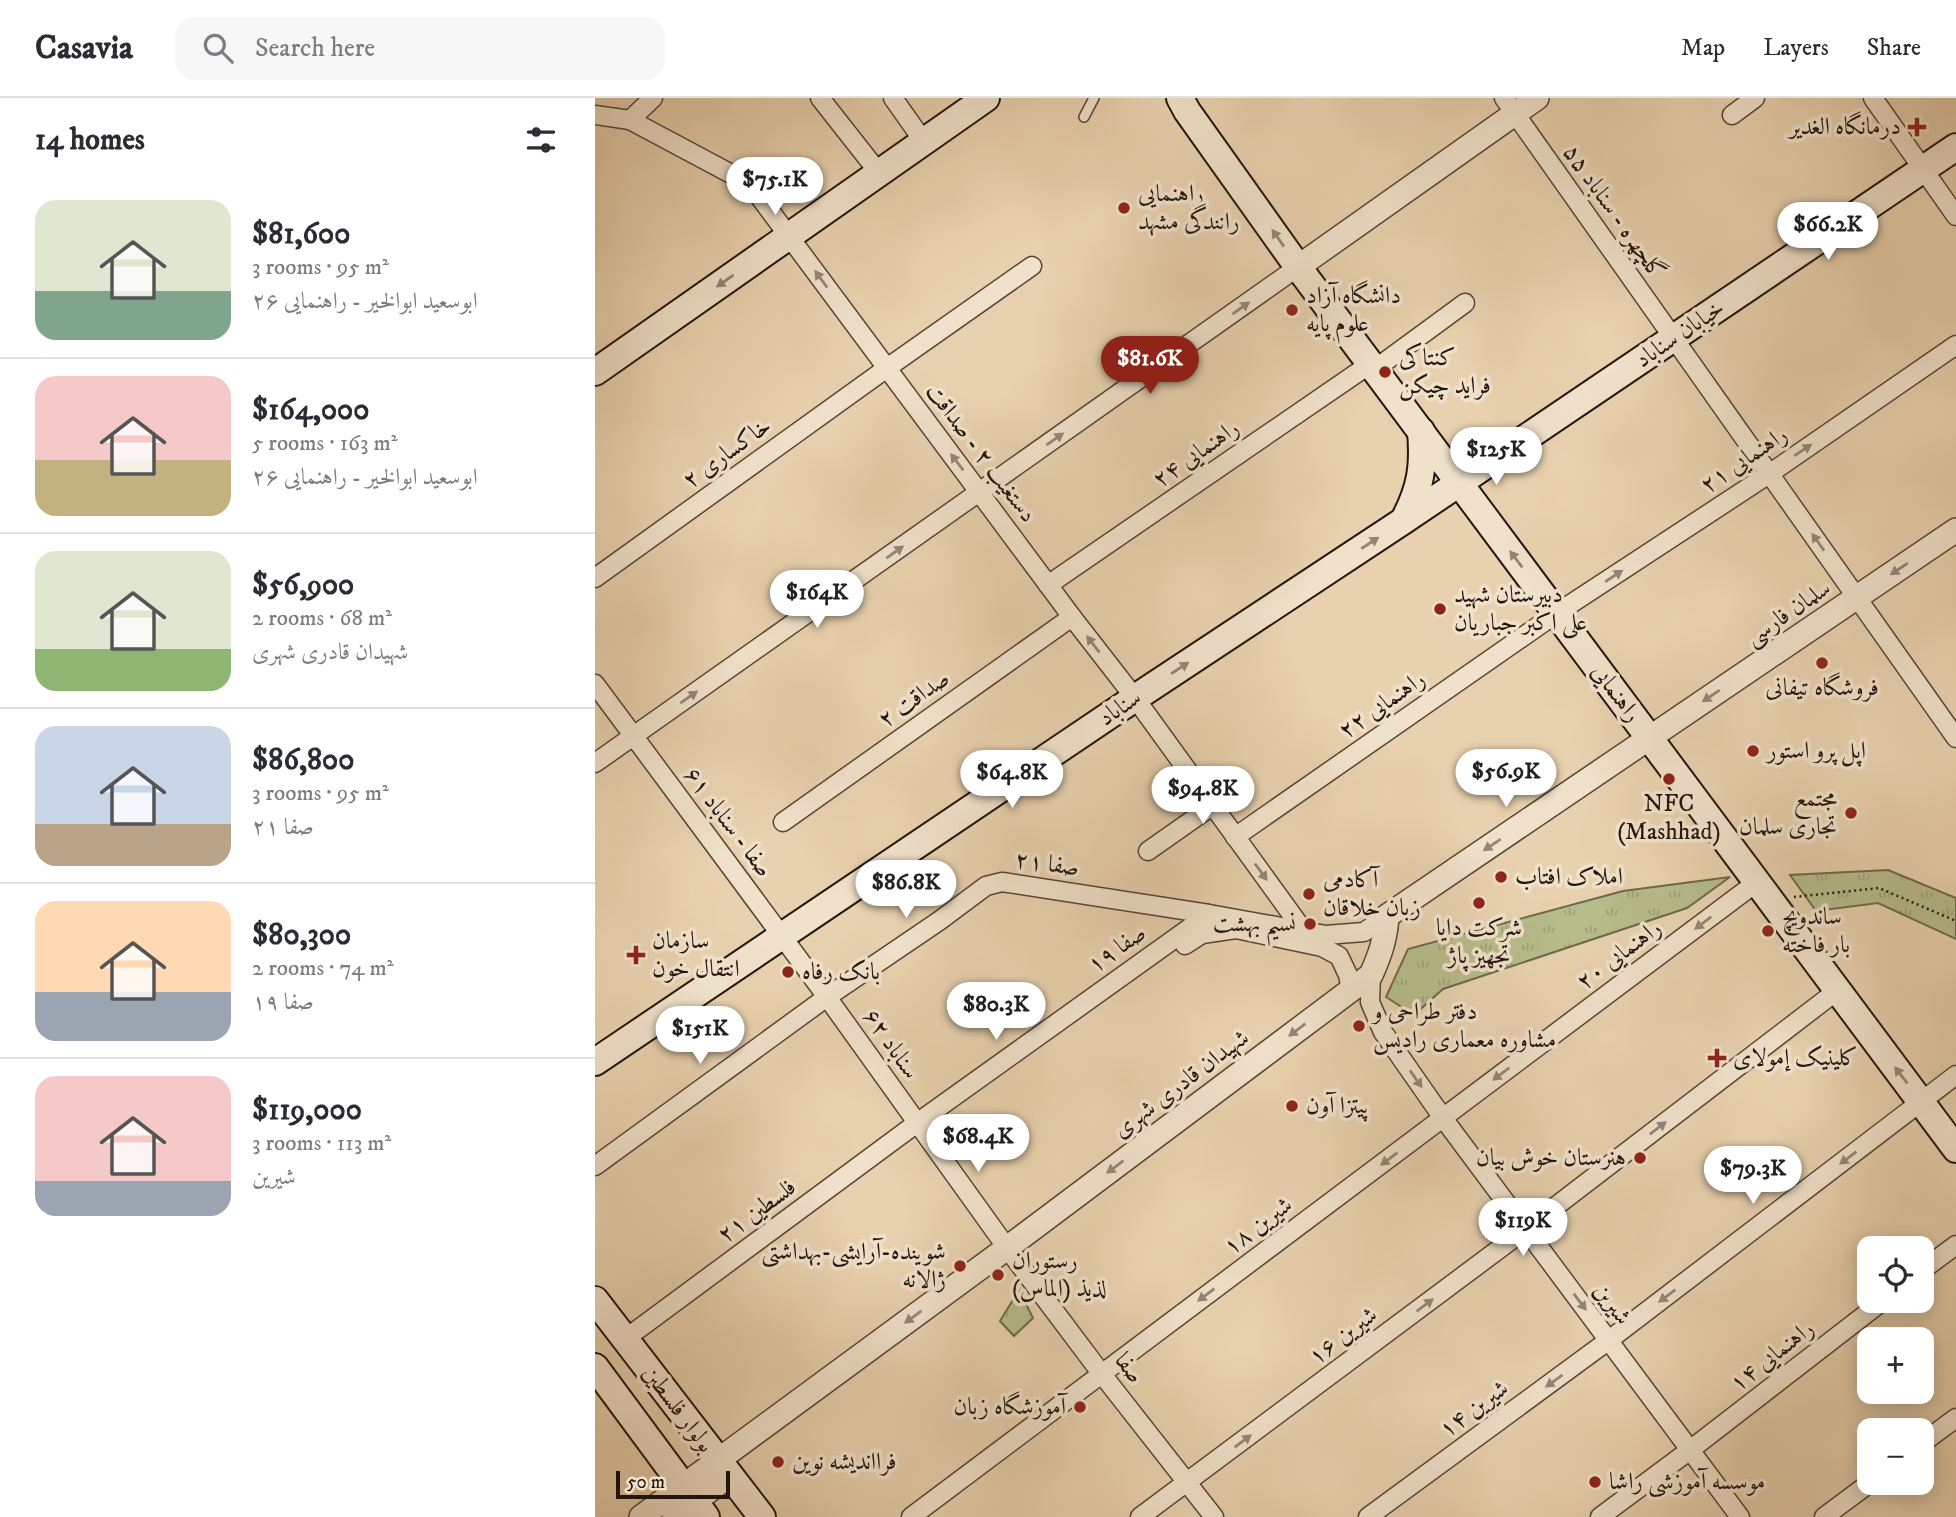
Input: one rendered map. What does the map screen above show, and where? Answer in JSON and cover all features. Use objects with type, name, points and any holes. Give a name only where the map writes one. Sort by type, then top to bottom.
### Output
[{"type":"main road","points":[[595,372],[983,99]]},
{"type":"main road","name":"راهنمایی","points":[[1179,102],[1459,483],[1956,1149]]},
{"type":"main road","name":"خیابان سناباد","points":[[1403,521],[1956,147]]},
{"type":"main road","points":[[1403,521],[1415,500],[1421,478],[1421,431]]},
{"type":"main road","name":"سناباد","points":[[595,1062],[1403,521]]},
{"type":"main road","name":"بولوار فلسطین","points":[[595,1300],[762,1517]]},
{"type":"main road","name":"بولوار فلسطین","points":[[595,1367],[690,1505]]},
{"type":"street","points":[[595,115],[631,120],[653,98]]},
{"type":"street","points":[[820,98],[879,173]]},
{"type":"street","points":[[893,98],[923,142]]},
{"type":"street","points":[[595,763],[1299,267],[1510,106],[1537,98]]},
{"type":"street","points":[[1732,115],[1755,98]]},
{"type":"street","points":[[1873,98],[1956,216]]},
{"type":"street","name":"گلچهره - سناباد ۵۵","points":[[1510,106],[1956,738]]},
{"type":"street","name":"دستغیب ۲ - صداقت","points":[[631,120],[750,184],[1135,698]]},
{"type":"street","name":"خاکساری ۲","points":[[595,578],[1033,266]]},
{"type":"street","name":"راهنمایی ۲۴","points":[[1048,585],[1465,303]]},
{"type":"street","name":"راهنمایی ۲۱","points":[[1557,613],[1769,474],[1956,345]]},
{"type":"street","name":"سلمان فارسی","points":[[1650,738],[1956,530]]},
{"type":"street","name":"راهنمایی ۲۲","points":[[1235,837],[1557,613]]},
{"type":"street","name":"صداقت ۲","points":[[783,822],[1072,617]]},
{"type":"street","name":"صفا - سناباد ۶۱","points":[[595,684],[783,937]]},
{"type":"street","points":[[1135,698],[1303,930]]},
{"type":"street","points":[[1371,975],[1387,933],[1387,916],[1650,738]]},
{"type":"street","points":[[1148,851],[1212,806]]},
{"type":"street","name":"صفا ۲۱","points":[[595,1166],[827,997],[986,886],[1002,882],[1326,934],[1364,932],[1387,916]]},
{"type":"street","name":"راهنمایی ۲۰","points":[[1443,1118],[1764,890]]},
{"type":"street","name":"صفا ۱۹","points":[[917,1123],[1209,914]]},
{"type":"street","points":[[1097,993],[1125,986],[1202,934],[1236,929],[1322,947],[1339,956],[1351,989]]},
{"type":"street","name":"سناباد ۶۲","points":[[783,937],[1007,1248]]},
{"type":"street","name":"شیرین","points":[[1371,975],[1370,1002],[1383,1032],[1443,1118],[1740,1517]]},
{"type":"street","name":"شهیدان قادری شهری","points":[[641,1517],[690,1505],[724,1468],[1007,1248],[1371,975]]},
{"type":"street","name":"شیرین ۱۶","points":[[1140,1517],[1526,1229],[1838,990]]},
{"type":"street","name":"شیرین ۱۴","points":[[1369,1517],[1609,1340],[1956,1075]]},
{"type":"street","name":"شیرین ۱۸","points":[[911,1517],[1443,1118]]},
{"type":"street","name":"فلسطین ۲۱","points":[[625,1339],[917,1123]]},
{"type":"street","points":[[1934,1261],[1956,1245]]},
{"type":"street","name":"صفا","points":[[1007,1248],[1214,1517]]},
{"type":"street","name":"راهنمایی ۱۴","points":[[1600,1517],[1867,1313]]},
{"type":"street","points":[[1934,1434],[1956,1418]]},
{"type":"street","points":[[1824,1517],[1857,1492]]},
{"type":"lane","points":[[1084,117],[1094,98]]},
{"type":"path","points":[[1764,890],[1879,888],[1956,921]]},
{"type":"green space","points":[[1888,870],[1956,898],[1956,939],[1878,903],[1816,911],[1790,875]]},
{"type":"green space","points":[[1730,877],[1687,908],[1443,989],[1414,1015],[1386,997],[1408,949],[1623,891]]},
{"type":"green space","points":[[1019,1290],[1033,1318],[1014,1336],[1000,1321]]},
{"type":"place","name":"درمانگاه الغدیر","points":[[1917,127]]},
{"type":"place","name":"راهنمایی رانندگی مشهد","points":[[1124,208]]},
{"type":"place","name":"دانشگاه آزاد علوم پایه","points":[[1292,310]]},
{"type":"place","name":"کنتاکی فراید چیکن","points":[[1385,372]]},
{"type":"place","name":"دبیرستان شهید علی اکبر جباریان","points":[[1440,609]]},
{"type":"place","name":"فروشگاه تیفانی","points":[[1822,663]]},
{"type":"place","name":"اپل پرو استور","points":[[1753,751]]},
{"type":"place","name":"NFC (Mashhad)","points":[[1669,779]]},
{"type":"place","name":"مجتمع تجاری سلمان","points":[[1851,813]]},
{"type":"place","name":"املاک افتاب","points":[[1501,877]]},
{"type":"place","name":"آکادمی زبان خلاقان","points":[[1309,894]]},
{"type":"place","name":"شرکت دایا تجهیز پاژ","points":[[1479,903]]},
{"type":"place","name":"نسیم بهشت","points":[[1310,924]]},
{"type":"place","name":"ساندویچ بار فاخته","points":[[1768,931]]},
{"type":"place","name":"سازمان انتقال خون","points":[[636,955]]},
{"type":"place","name":"بانک رفاه","points":[[788,972]]},
{"type":"place","name":"دفتر طراحی و مشاوره معماری رادیس","points":[[1359,1026]]},
{"type":"place","name":"کلینیک إمولای","points":[[1717,1058]]},
{"type":"place","name":"پیتزا آون","points":[[1292,1106]]},
{"type":"place","name":"هنرستان خوش بیان","points":[[1640,1158]]},
{"type":"place","name":"شوینده-آرایشی-بهداشتی ژالانه","points":[[960,1266]]},
{"type":"place","name":"رستوران لذیذ (الماس)","points":[[998,1275]]},
{"type":"place","name":"آموزشگاه زبان","points":[[1080,1407]]},
{"type":"place","name":"فرااندیشه نوین","points":[[778,1462]]},
{"type":"place","name":"موسسه آموزشی راشا","points":[[1595,1482]]}]
